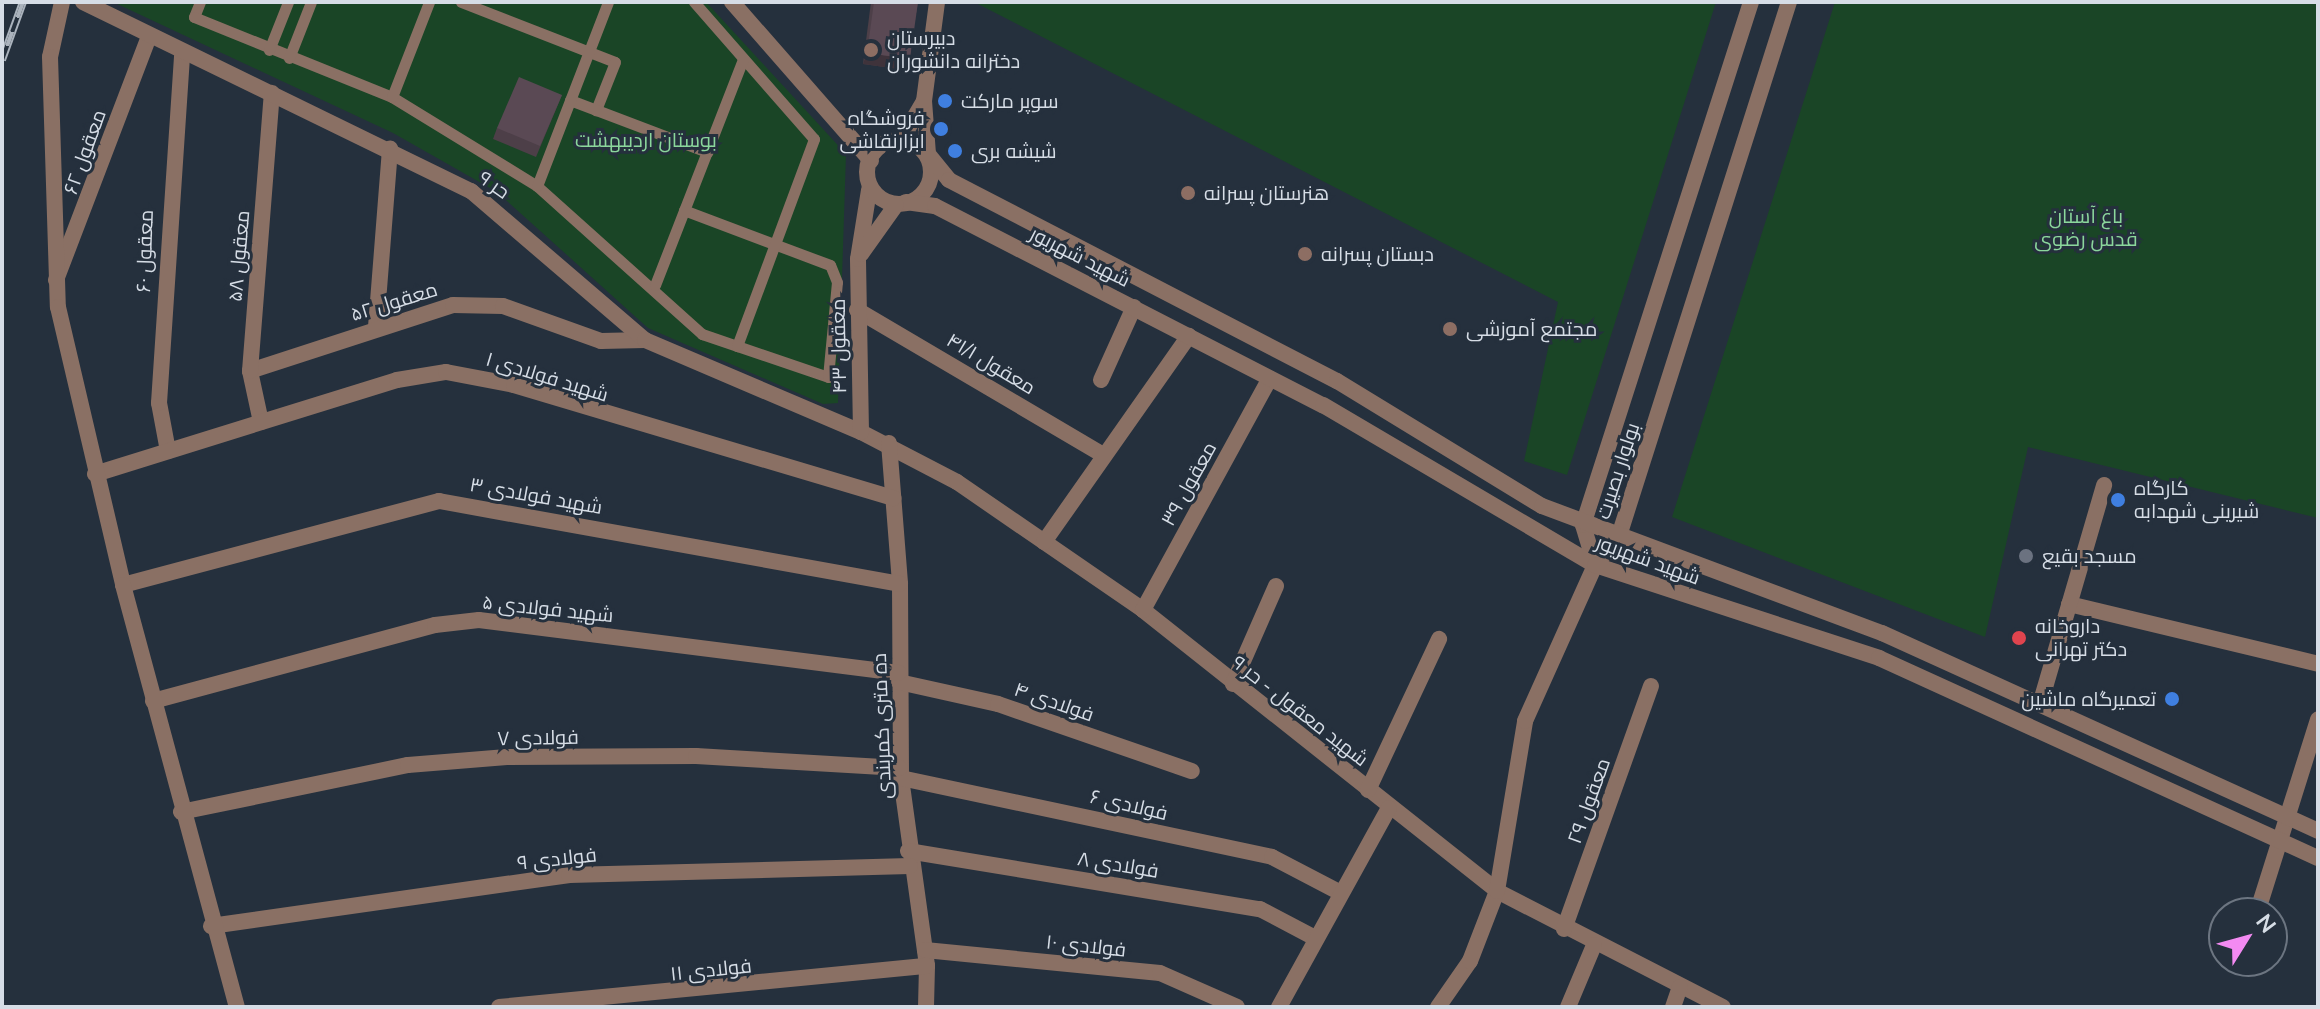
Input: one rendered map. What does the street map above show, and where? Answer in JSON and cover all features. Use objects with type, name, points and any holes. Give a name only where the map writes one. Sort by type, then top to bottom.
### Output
[{"type":"street","points":[[62,2],[50,57],[56,280],[95,474],[211,926],[237,1007]]},
{"type":"street","name":"حر ۹","points":[[83,2],[182,53],[390,149],[504,216],[645,340],[861,432]]},
{"type":"street","points":[[200,2],[194,17],[269,50],[392,97],[537,186],[655,285],[702,334],[828,377],[837,282],[830,265],[684,210]]},
{"type":"street","points":[[269,50],[288,2]]},
{"type":"street","points":[[289,58],[311,2]]},
{"type":"street","points":[[392,97],[429,2]]},
{"type":"street","points":[[461,2],[615,62],[596,110]]},
{"type":"street","points":[[537,186],[608,2]]},
{"type":"street","points":[[694,2],[814,139],[737,346]]},
{"type":"street","points":[[732,2],[871,161],[869,190],[901,203]]},
{"type":"street","points":[[858,259],[901,203],[926,184],[928,154],[924,101],[937,2]]},
{"type":"street","name":"بولوار بصیرت","points":[[1595,565],[1583,525],[1751,2]]},
{"type":"street","name":"بولوار بصیرت","points":[[1595,565],[1618,539],[1789,2]]},
{"type":"street","name":"معقول ۶۲","points":[[56,280],[149,37]]},
{"type":"street","name":"معقول ۶۰","points":[[168,451],[159,403],[182,53]]},
{"type":"street","points":[[655,285],[743,59]]},
{"type":"street","name":"معقول ۵۸","points":[[261,422],[250,371],[272,93]]},
{"type":"street","points":[[570,100],[707,152]]},
{"type":"street","points":[[871,161],[901,140],[924,101]]},
{"type":"street","points":[[901,140],[928,154]]},
{"type":"street","points":[[376,327],[390,149]]},
{"type":"street","name":"شهید شهریور","points":[[928,154],[949,180],[1337,381],[1583,525],[1882,633],[2041,701],[2318,831]]},
{"type":"street","name":"معقول ۴۳","points":[[861,432],[858,259],[869,190]]},
{"type":"street","name":"شهید شهریور","points":[[901,203],[935,206],[1134,307],[1270,378],[1595,565],[1879,658],[2318,858]]},
{"type":"street","name":"معقول ۵۲","points":[[250,371],[376,327],[453,305],[503,306],[601,341],[645,340]]},
{"type":"street","points":[[1101,380],[1134,307]]},
{"type":"street","name":"معقول ۴۱/۱","points":[[857,310],[1103,455]]},
{"type":"street","points":[[1044,542],[1189,336]]},
{"type":"street","name":"شهید فولادی ۱","points":[[95,474],[397,380],[478,376],[894,498]]},
{"type":"street","name":"معقول ۳۹","points":[[1143,610],[1270,378]]},
{"type":"street","name":"شهید معقول - حر ۹","points":[[861,432],[889,443],[1044,542],[1143,610],[1497,891],[1594,945],[1723,1007]]},
{"type":"street","name":"ده متری کمربندی","points":[[889,443],[900,584],[901,773],[909,859],[926,958],[926,1007]]},
{"type":"street","points":[[2041,701],[2104,485]]},
{"type":"street","name":"شهید فولادی ۳","points":[[123,585],[439,501],[900,584]]},
{"type":"street","points":[[1438,1007],[1470,961],[1497,891],[1525,721],[1595,565]]},
{"type":"street","points":[[1233,684],[1276,586]]},
{"type":"street","points":[[2069,604],[2318,664]]},
{"type":"street","name":"شهید فولادی ۵","points":[[153,701],[479,620],[899,678]]},
{"type":"street","points":[[1368,790],[1439,639]]},
{"type":"street","name":"فولادی ۴","points":[[899,678],[998,704],[1192,771]]},
{"type":"street","name":"معقول ۲۹","points":[[1564,929],[1651,686]]},
{"type":"street","points":[[2263,897],[2285,841],[2318,719]]},
{"type":"street","name":"فولادی ۷","points":[[181,812],[408,765],[507,757],[696,756],[901,773]]},
{"type":"street","name":"فولادی ۶","points":[[901,773],[1272,857],[1341,893]]},
{"type":"street","points":[[1279,1007],[1389,808]]},
{"type":"street","name":"فولادی ۹","points":[[211,926],[569,875],[909,859]]},
{"type":"street","name":"فولادی ۸","points":[[909,859],[1260,909],[1315,938]]},
{"type":"street","points":[[1568,1007],[1594,945]]},
{"type":"street","name":"فولادی ۱۱","points":[[499,1007],[926,958]]},
{"type":"street","name":"فولادی ۱۰","points":[[926,958],[1160,973],[1237,1007]]},
{"type":"street","points":[[1673,1007],[1680,987]]},
{"type":"green space","name":"بوستان اردیبهشت","points":[[113,2],[706,2],[846,154],[838,403],[823,404],[648,328],[497,192],[393,133]]},
{"type":"green space","points":[[974,2],[1716,2],[1567,475],[1524,461],[1558,302]]},
{"type":"green space","name":"باغ آستان قدس رضوی","points":[[1835,2],[2318,2],[2318,518],[2028,447],[1985,637],[1672,517]]},
{"type":"building","points":[[874,2],[918,2],[910,59],[867,53]]},
{"type":"building","points":[[519,77],[562,95],[540,146],[497,128]]},
{"type":"railway","points":[[2,60],[23,2]]},
{"type":"place","name":"دبیرستان دخترانه دانشوران","points":[[871,50]]},
{"type":"place","name":"سوپر مارکت","points":[[945,101]]},
{"type":"place","name":"فروشگاه ابزارنقاشی","points":[[941,129]]},
{"type":"place","name":"شیشه بری","points":[[955,151]]},
{"type":"place","name":"هنرستان پسرانه","points":[[1188,193]]},
{"type":"place","name":"دبستان پسرانه","points":[[1305,254]]},
{"type":"place","name":"مجتمع آموزشی","points":[[1450,329]]},
{"type":"place","name":"کارگاه شیرینی شهدابه","points":[[2118,500]]},
{"type":"place","name":"مسجد بقیع","points":[[2026,556]]},
{"type":"place","name":"داروخانه دکتر تهرانی","points":[[2019,638]]},
{"type":"place","name":"تعمیرگاه ماشین","points":[[2172,699]]}]
